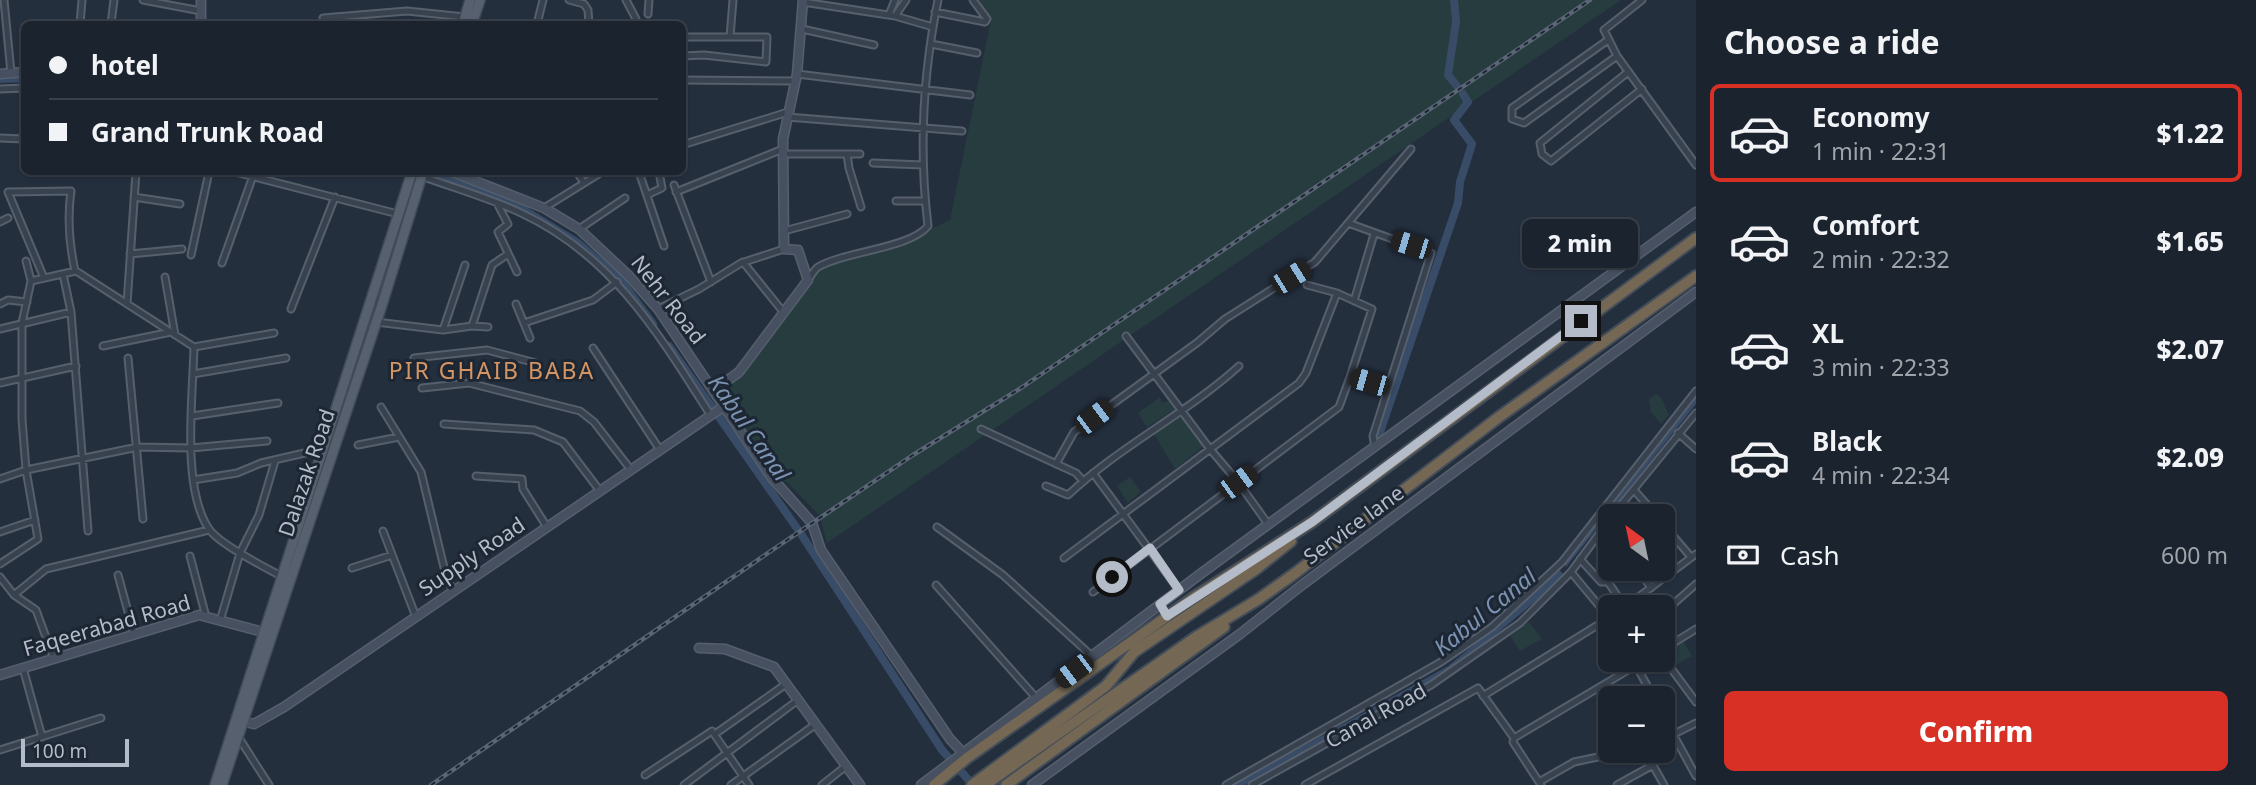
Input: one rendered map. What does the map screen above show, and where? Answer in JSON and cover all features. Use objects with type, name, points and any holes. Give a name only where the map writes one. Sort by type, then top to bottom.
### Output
[{"type":"highway","points":[[934,785],[963,757],[1167,616],[1312,522],[1696,238]]},
{"type":"highway","points":[[1006,785],[1199,646],[1499,417],[1696,276]]},
{"type":"highway","points":[[972,785],[1106,686],[1134,652],[1276,555],[1312,522]]},
{"type":"highway","points":[[985,785],[1196,637],[1259,599]]},
{"type":"main road","points":[[467,21],[470,0]]},
{"type":"main road","points":[[468,21],[480,0]]},
{"type":"main road","name":"Dalazak Road","points":[[261,654],[263,632],[280,593],[281,576],[321,451],[398,214],[415,175]]},
{"type":"main road","name":"Dalazak Road","points":[[222,785],[239,720],[280,593],[331,456],[376,322],[415,175]]},
{"type":"main road","points":[[321,451],[331,456]]},
{"type":"main road","name":"Dalazak Road","points":[[215,785],[235,739]]},
{"type":"street","points":[[4,0],[11,73]]},
{"type":"street","points":[[80,21],[82,0]]},
{"type":"street","points":[[111,21],[114,0]]},
{"type":"street","points":[[143,0],[201,11]]},
{"type":"street","points":[[201,0],[201,21]]},
{"type":"street","points":[[538,21],[543,0]]},
{"type":"street","points":[[569,0],[584,4],[588,10],[589,21]]},
{"type":"street","points":[[626,0],[636,21]]},
{"type":"street","points":[[648,14],[649,0]]},
{"type":"street","points":[[730,37],[733,0]]},
{"type":"street","points":[[892,16],[895,0]]},
{"type":"street","points":[[892,16],[906,0]]},
{"type":"street","points":[[713,391],[739,372],[817,268],[922,233],[928,226],[923,127],[938,0]]},
{"type":"street","points":[[935,12],[985,22],[987,19],[973,0]]},
{"type":"street","points":[[1642,0],[1604,30],[1617,56],[1696,165]]},
{"type":"street","points":[[785,249],[783,151],[796,78],[803,1],[892,16],[933,27]]},
{"type":"street","points":[[323,18],[407,10],[462,21]]},
{"type":"street","points":[[802,29],[874,45]]},
{"type":"street","points":[[686,37],[767,37],[766,62],[704,55],[686,56]]},
{"type":"street","points":[[1608,40],[1512,108],[1512,119],[1524,123],[1617,56]]},
{"type":"street","points":[[931,44],[977,53]]},
{"type":"street","points":[[0,74],[21,72]]},
{"type":"street","points":[[1628,72],[1540,143],[1542,153],[1551,161],[1642,89]]},
{"type":"street","points":[[686,80],[796,78],[970,95]]},
{"type":"street","points":[[0,89],[21,88]]},
{"type":"street","points":[[686,144],[788,114],[962,131]]},
{"type":"street","points":[[0,138],[21,139]]},
{"type":"street","points":[[1056,464],[1074,432],[1153,372],[1198,342],[1225,319],[1315,261],[1411,149]]},
{"type":"street","points":[[711,282],[675,189],[783,151],[860,154]]},
{"type":"street","points":[[847,154],[861,207]]},
{"type":"street","points":[[873,163],[923,165]]},
{"type":"street","points":[[127,304],[136,175]]},
{"type":"street","points":[[191,255],[208,175]]},
{"type":"street","points":[[248,175],[398,214]]},
{"type":"street","points":[[421,175],[521,213],[576,244],[617,282],[643,313],[710,416]]},
{"type":"street","name":"Nehr Road","points":[[460,175],[544,208],[579,229],[628,275],[658,309],[772,478],[812,523],[821,550],[963,757]]},
{"type":"street","points":[[579,175],[584,183]]},
{"type":"street","points":[[544,208],[597,175]]},
{"type":"street","points":[[640,175],[664,246]]},
{"type":"street","points":[[647,195],[662,188],[660,175]]},
{"type":"street","points":[[222,263],[253,176]]},
{"type":"street","points":[[44,278],[8,192],[71,191],[68,240],[75,271],[194,347],[274,334]]},
{"type":"street","points":[[134,197],[180,204]]},
{"type":"street","points":[[291,309],[335,197]]},
{"type":"street","points":[[579,229],[625,198]]},
{"type":"street","points":[[896,201],[925,201]]},
{"type":"street","points":[[498,205],[508,224],[498,232],[517,272]]},
{"type":"street","points":[[963,757],[1160,604],[1696,212]]},
{"type":"street","points":[[784,231],[847,214]]},
{"type":"street","points":[[0,222],[8,218]]},
{"type":"street","points":[[1348,223],[1429,251],[1432,256],[1373,436],[1376,447]]},
{"type":"street","points":[[1354,301],[1374,234]]},
{"type":"street","points":[[130,254],[182,249]]},
{"type":"street","points":[[658,309],[743,262],[785,249],[798,250],[808,280]]},
{"type":"street","points":[[472,326],[492,265],[508,254]]},
{"type":"street","points":[[0,564],[38,538],[26,470],[22,323],[31,281],[26,261]]},
{"type":"street","points":[[743,262],[784,313]]},
{"type":"street","points":[[443,330],[465,265]]},
{"type":"street","points":[[31,281],[75,271]]},
{"type":"street","points":[[63,274],[71,312],[88,531]]},
{"type":"street","points":[[165,278],[173,333]]},
{"type":"street","points":[[524,323],[593,300],[617,282]]},
{"type":"street","points":[[1093,592],[1339,407],[1373,312],[1370,306],[1307,285]]},
{"type":"street","name":"Service lane","points":[[1032,785],[1240,634],[1696,292]]},
{"type":"street","points":[[1064,558],[1299,383],[1306,373],[1337,293]]},
{"type":"street","points":[[0,304],[8,300],[27,302]]},
{"type":"street","points":[[516,304],[530,338]]},
{"type":"street","points":[[0,329],[71,312]]},
{"type":"street","points":[[376,322],[443,330],[488,327]]},
{"type":"street","points":[[103,346],[173,333]]},
{"type":"street","points":[[1126,336],[1268,524]]},
{"type":"street","points":[[194,347],[191,448],[194,492],[209,530],[240,553],[281,576]]},
{"type":"street","points":[[593,348],[660,450]]},
{"type":"street","points":[[414,358],[487,350],[536,363]]},
{"type":"street","points":[[128,358],[143,519]]},
{"type":"street","points":[[193,374],[285,358]]},
{"type":"street","points":[[0,383],[76,366]]},
{"type":"street","points":[[1046,486],[1068,495],[1093,473],[1239,366]]},
{"type":"street","points":[[1350,377],[1388,388]]},
{"type":"street","points":[[422,388],[469,383],[580,411],[594,422],[631,470]]},
{"type":"street","points":[[1226,785],[1441,662],[1492,627],[1562,562],[1696,391]]},
{"type":"street","points":[[192,416],[278,403]]},
{"type":"street","points":[[381,407],[421,472],[447,580],[454,591]]},
{"type":"street","name":"Supply Road","points":[[239,720],[254,724],[284,706],[723,408]]},
{"type":"street","name":"Canal Road","points":[[1623,504],[1696,413]]},
{"type":"street","points":[[1499,417],[1510,431]]},
{"type":"street","points":[[444,424],[534,430],[563,442],[600,491]]},
{"type":"street","points":[[981,429],[1076,472],[1083,481]]},
{"type":"street","points":[[1678,433],[1696,449]]},
{"type":"street","points":[[358,445],[399,437]]},
{"type":"street","points":[[0,479],[26,470],[138,447],[191,448],[267,441]]},
{"type":"street","points":[[193,480],[237,473],[261,463],[321,451]]},
{"type":"street","points":[[220,621],[240,553],[259,515],[275,461]]},
{"type":"street","points":[[1093,473],[1179,590]]},
{"type":"street","points":[[476,476],[522,479],[523,489],[547,527]]},
{"type":"street","points":[[1634,489],[1647,504]]},
{"type":"street","points":[[0,532],[35,520]]},
{"type":"street","points":[[937,527],[1003,575],[1093,657]]},
{"type":"street","points":[[14,595],[47,569],[209,530]]},
{"type":"street","points":[[383,531],[416,617]]},
{"type":"street","name":"Canal Road","points":[[1252,785],[1431,685],[1520,624],[1571,572],[1598,536]]},
{"type":"street","points":[[1641,595],[1694,555],[1675,536]]},
{"type":"street","points":[[352,568],[392,555]]},
{"type":"street","points":[[190,556],[206,617]]},
{"type":"street","points":[[1580,559],[1601,582],[1608,582],[1617,595]]},
{"type":"street","points":[[1571,572],[1598,604]]},
{"type":"street","points":[[1294,574],[1302,585]]},
{"type":"street","points":[[118,575],[134,634]]},
{"type":"street","points":[[0,577],[14,595],[36,610],[54,659]]},
{"type":"street","points":[[1646,581],[1651,588]]},
{"type":"street","points":[[1675,603],[1696,584]]},
{"type":"street","points":[[936,585],[1037,699]]},
{"type":"street","points":[[1160,604],[1167,616]]},
{"type":"street","name":"Faqeerabad Road","points":[[0,675],[199,615],[263,632]]},
{"type":"street","points":[[1483,696],[1598,625]]},
{"type":"street","points":[[1675,642],[1696,629]]},
{"type":"street","points":[[699,648],[725,649],[774,667],[860,785]]},
{"type":"street","points":[[23,668],[42,737]]},
{"type":"street","points":[[1514,738],[1618,672]]},
{"type":"street","points":[[1674,672],[1696,702]]},
{"type":"street","points":[[715,734],[786,684]]},
{"type":"street","points":[[1306,785],[1478,688],[1514,738],[1513,742],[1540,783],[1574,762],[1598,757]]},
{"type":"street","points":[[684,785],[798,701]]},
{"type":"street","points":[[0,750],[101,718]]},
{"type":"street","points":[[1096,720],[1105,733]]},
{"type":"street","points":[[1675,734],[1696,723]]},
{"type":"street","points":[[731,785],[816,724]]},
{"type":"street","points":[[645,775],[712,731],[750,785]]},
{"type":"street","points":[[1675,736],[1696,776]]},
{"type":"street","points":[[235,739],[269,785]]},
{"type":"street","points":[[1034,765],[1043,777]]},
{"type":"street","points":[[1616,785],[1653,765],[1664,785]]},
{"type":"street","points":[[822,785],[846,766]]},
{"type":"street","points":[[921,785],[950,769]]},
{"type":"green space","points":[[975,0],[1621,0],[827,543],[819,515],[787,482],[779,479],[713,391],[739,372],[816,268],[922,233],[950,220],[991,20]]},
{"type":"green space","points":[[1656,394],[1661,397],[1669,415],[1661,424],[1651,412],[1649,399]]},
{"type":"green space","points":[[1160,397],[1162,403],[1169,401],[1175,409],[1147,427],[1138,413]]},
{"type":"green space","points":[[1179,413],[1206,444],[1175,469],[1152,431]]},
{"type":"green space","points":[[1130,477],[1141,492],[1128,503],[1117,486]]},
{"type":"green space","points":[[1529,622],[1542,639],[1520,651],[1510,636]]},
{"type":"green space","points":[[1681,638],[1692,656],[1675,666],[1675,644]]},
{"type":"water","points":[[1696,392],[1696,404],[1616,504],[1609,504]]},
{"type":"water","points":[[1598,518],[1598,527],[1566,567],[1564,562]]},
{"type":"water","points":[[1558,568],[1563,574],[1561,580],[1464,661],[1430,683],[1245,785],[1233,785],[1448,666],[1504,620]]},
{"type":"waterway","points":[[1454,0],[1456,22],[1448,75],[1457,86]]},
{"type":"waterway","name":"Kabul Canal","points":[[0,79],[21,78]]},
{"type":"waterway","points":[[1378,438],[1458,203],[1460,182],[1472,144],[1454,120],[1468,102],[1463,94]]},
{"type":"waterway","name":"Kabul Canal","points":[[433,175],[519,207],[578,243],[620,279],[653,324]]},
{"type":"waterway","name":"Kabul Canal","points":[[669,346],[801,534],[942,750],[973,785]]},
{"type":"railway","points":[[431,785],[765,555],[913,455],[1021,388],[1590,0]]},
{"type":"district","name":"PIR GHAIB BABA","points":[[492,371]]},
{"type":"route","points":[[1112,577],[1150,548],[1179,590],[1160,604],[1167,616],[1312,522],[1581,321]]}]
